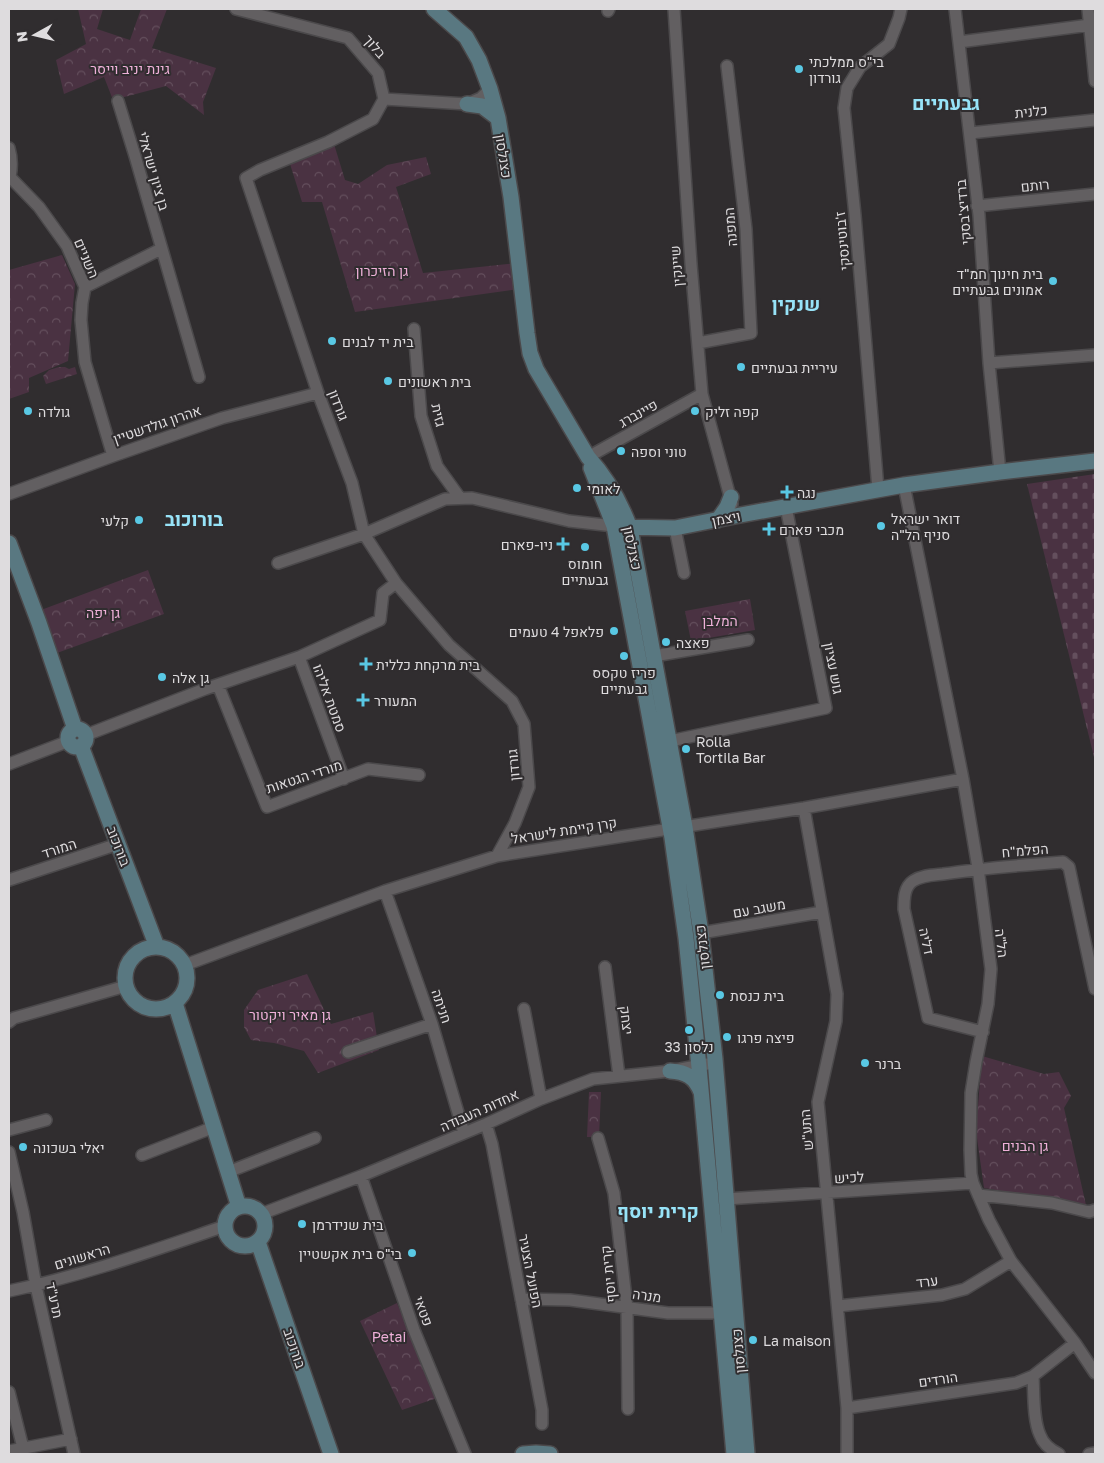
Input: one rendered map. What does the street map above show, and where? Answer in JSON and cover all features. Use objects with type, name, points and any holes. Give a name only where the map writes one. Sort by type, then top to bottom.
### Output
[{"type":"street","name":"בלוך","points":[[236,9],[348,38],[378,73],[384,99]]},
{"type":"street","name":"כצנלסון","points":[[434,9],[466,37],[479,60],[490,88],[498,118],[511,197],[530,353],[536,369],[588,457],[617,496],[630,528],[670,741],[686,938],[702,1095],[747,1454]]},
{"type":"street","name":"שיינקין","points":[[674,9],[691,264],[702,394],[735,516]]},
{"type":"street","name":"ז'בוטינסקי","points":[[878,489],[844,108],[847,88],[860,67],[889,44],[901,9]]},
{"type":"street","name":"ברדיצ'בסקי","points":[[956,9],[978,206],[989,363],[1000,472]]},
{"type":"street","points":[[1088,9],[1095,81]]},
{"type":"street","points":[[959,42],[1090,25]]},
{"type":"street","name":"המפנה","points":[[698,343],[751,332],[746,229],[728,66]]},
{"type":"street","points":[[467,104],[481,98],[490,88]]},
{"type":"street","points":[[384,99],[482,106],[498,118]]},
{"type":"street","name":"גורדון","points":[[384,99],[373,119],[328,142],[260,170],[246,178],[318,393],[352,484],[364,534],[396,583],[449,645],[512,701],[524,724],[529,786],[515,823],[497,856]]},
{"type":"street","name":"בן ציון ישראלי","points":[[118,101],[199,377]]},
{"type":"street","name":"כלנית","points":[[970,133],[1095,120]]},
{"type":"street","name":"השניים","points":[[9,148],[12,156],[12,168],[9,177],[39,207],[67,246],[85,287],[81,320],[85,362],[113,456]]},
{"type":"street","name":"רותם","points":[[978,206],[1095,194]]},
{"type":"street","points":[[85,287],[161,250]]},
{"type":"street","name":"גזית","points":[[414,329],[421,416],[437,466],[460,498]]},
{"type":"street","points":[[989,363],[1095,356]]},
{"type":"street","name":"אהרון גולדשטיין","points":[[9,494],[222,418],[318,393]]},
{"type":"street","name":"פיינברג","points":[[588,457],[702,394]]},
{"type":"street","name":"כצנלסון","points":[[588,457],[614,526],[701,933],[715,1059],[726,1199],[734,1454]]},
{"type":"street","name":"ויצמן","points":[[278,563],[364,534],[445,499],[472,498],[569,521],[630,528],[675,528],[878,489],[1095,461]]},
{"type":"street","name":"הל\"ה","points":[[904,485],[963,779],[978,868],[991,969],[988,1004],[971,1093],[971,1174],[989,1220],[1011,1261],[1095,1373]]},
{"type":"street","points":[[718,520],[731,498]]},
{"type":"street","name":"גוש עציון","points":[[670,741],[826,708],[786,507]]},
{"type":"street","points":[[675,528],[684,573]]},
{"type":"street","name":"בורוכוב","points":[[9,543],[39,623],[78,738],[157,947]]},
{"type":"street","points":[[9,764],[299,656],[380,620],[383,593],[396,583]]},
{"type":"street","points":[[654,656],[748,640]]},
{"type":"street","name":"סמטת אליהו","points":[[299,656],[344,778]]},
{"type":"street","name":"מורדי הגטאות","points":[[218,685],[267,807],[368,769],[419,775]]},
{"type":"street","name":"קרן קיימת לישראל","points":[[184,965],[385,891],[497,856],[804,808],[963,779]]},
{"type":"street","name":"התע\"ש","points":[[804,808],[838,1007],[818,1102],[838,1306],[846,1408],[847,1454]]},
{"type":"street","name":"המורד","points":[[9,880],[118,844]]},
{"type":"street","name":"הפלמ\"ח","points":[[978,868],[1063,862],[1069,866],[1095,989]]},
{"type":"street","name":"דליה","points":[[978,868],[923,877],[913,881],[907,888],[904,903],[928,1018],[983,1032]]},
{"type":"street","name":"חניתה","points":[[385,891],[432,1024],[464,1133]]},
{"type":"street","name":"משגב עם","points":[[701,933],[822,912]]},
{"type":"street","points":[[147,948],[163,948],[173,952],[184,965],[187,976],[186,986],[175,1003],[156,1009],[137,1003],[130,995],[126,986],[125,976],[127,967],[138,952],[147,948]]},
{"type":"street","name":"יצחק","points":[[605,967],[619,1076]]},
{"type":"street","points":[[9,1022],[14,1018],[126,986]]},
{"type":"street","points":[[175,1003],[239,1207]]},
{"type":"street","points":[[524,1009],[541,1099]]},
{"type":"street","points":[[348,1052],[432,1024]]},
{"type":"street","name":"אחדות העבודה","points":[[261,1214],[361,1176],[541,1099],[593,1079],[699,1067],[715,1059]]},
{"type":"street","points":[[670,1071],[682,1072],[691,1077],[696,1081],[702,1095]]},
{"type":"street","points":[[9,1130],[46,1120]]},
{"type":"street","name":"הפועל הצעיר","points":[[486,1124],[492,1144],[542,1410],[542,1424]]},
{"type":"street","points":[[142,1155],[214,1128]]},
{"type":"street","points":[[228,1172],[315,1138]]},
{"type":"street","name":"קרית יוסף","points":[[598,1138],[614,1193],[627,1308],[628,1409]]},
{"type":"street","name":"תרע\"ד","points":[[9,1152],[23,1212],[36,1286],[74,1454]]},
{"type":"street","name":"פטאי","points":[[361,1176],[414,1330],[465,1454]]},
{"type":"street","name":"לכיש","points":[[726,1199],[973,1183]]},
{"type":"street","points":[[978,1195],[1052,1203],[1089,1212],[1095,1210]]},
{"type":"street","points":[[239,1207],[250,1207],[261,1214],[265,1229],[263,1236],[258,1242],[252,1246],[244,1247],[232,1242],[226,1233],[225,1226],[228,1215],[233,1210],[239,1207]]},
{"type":"street","name":"הראשונים","points":[[9,1291],[36,1286],[225,1226]]},
{"type":"street","name":"בורוכוב","points":[[258,1242],[331,1454]]},
{"type":"street","name":"ערד","points":[[838,1306],[942,1295],[965,1289],[1011,1261]]},
{"type":"street","name":"מנרה","points":[[521,1299],[570,1300],[668,1313],[729,1317]]},
{"type":"street","name":"הורדים","points":[[846,1408],[1016,1383],[1033,1376],[1075,1344]]},
{"type":"street","points":[[1033,1376],[1035,1413],[1040,1435],[1050,1449],[1059,1454]]},
{"type":"street","points":[[9,1392],[23,1448]]},
{"type":"street","points":[[9,1451],[71,1438]]},
{"type":"street","points":[[1089,1454],[1095,1453]]},
{"type":"street","points":[[524,1454],[550,1454]]},
{"type":"green space","name":"גינת יניב וייסר","points":[[78,9],[103,9],[97,29],[130,40],[141,9],[167,9],[152,48],[216,68],[203,102],[204,115],[166,86],[113,100],[104,77],[64,94],[56,60],[86,44]]},
{"type":"green space","name":"גן הזיכרון","points":[[334,144],[345,180],[358,184],[387,165],[426,157],[431,174],[396,187],[423,273],[517,263],[519,289],[355,312],[322,202],[302,202],[290,164],[296,155]]},
{"type":"green space","points":[[62,255],[75,284],[68,361],[29,378],[29,392],[9,399],[9,270]]},
{"type":"green space","points":[[59,367],[69,369],[75,367],[77,374],[46,384],[43,376],[49,370]]},
{"type":"green space","points":[[1095,474],[1095,761],[1027,484]]},
{"type":"green space","name":"גן יפה","points":[[148,570],[164,614],[57,653],[41,610]]},
{"type":"green space","name":"המלבן","points":[[750,599],[755,630],[691,641],[685,611]]},
{"type":"green space","name":"גן מאיר ויקטור","points":[[307,974],[331,1024],[373,1012],[379,1050],[318,1073],[304,1051],[274,1043],[251,1040],[244,1027],[244,1010],[258,990]]},
{"type":"green space","name":"גן הבנים","points":[[982,1056],[1044,1074],[1059,1072],[1071,1096],[1064,1108],[1086,1205],[984,1188],[976,1131]]},
{"type":"green space","points":[[589,1092],[601,1092],[599,1137],[587,1137]]},
{"type":"green space","name":"Petai","points":[[397,1303],[437,1398],[402,1410],[360,1321]]},
{"type":"place","name":"בי\"ס ממלכתי גורדון","points":[[799,69]]},
{"type":"place","name":"בית חינוך חמ\"ד אמונים גבעתיים","points":[[1053,281]]},
{"type":"place","name":"בית יד לבנים","points":[[332,341]]},
{"type":"place","name":"עיריית גבעתיים","points":[[741,367]]},
{"type":"place","name":"בית ראשונים","points":[[388,381]]},
{"type":"place","name":"גולדה","points":[[28,411]]},
{"type":"place","name":"קפה זליק","points":[[695,411]]},
{"type":"place","name":"טוני וספה","points":[[621,451]]},
{"type":"place","name":"לאומי","points":[[577,488]]},
{"type":"place","name":"נגה","points":[[787,492]]},
{"type":"place","name":"קלעי","points":[[139,520]]},
{"type":"place","name":"דואר ישראל סניף הל\"ה","points":[[881,526]]},
{"type":"place","name":"מכבי פארם","points":[[769,529]]},
{"type":"place","name":"ניו-פארם","points":[[563,544]]},
{"type":"place","name":"חומוס גבעתיים","points":[[585,547]]},
{"type":"place","name":"פלאפל 4 טעמים","points":[[614,631]]},
{"type":"place","name":"פאצה","points":[[666,642]]},
{"type":"place","name":"פריז טקסס גבעתיים","points":[[624,656]]},
{"type":"place","name":"בית מרקחת כללית","points":[[366,664]]},
{"type":"place","name":"גן אלה","points":[[162,677]]},
{"type":"place","name":"המעורר","points":[[363,700]]},
{"type":"place","name":"Rolla Tortila Bar","points":[[686,749]]},
{"type":"place","name":"בית כנסת","points":[[720,995]]},
{"type":"place","name":"נלסון 33","points":[[689,1030]]},
{"type":"place","name":"פיצה פרגו","points":[[727,1037]]},
{"type":"place","name":"ברנר","points":[[865,1063]]},
{"type":"place","name":"יאלי בשכונה","points":[[23,1147]]},
{"type":"place","name":"בית שנידרמן","points":[[302,1224]]},
{"type":"place","name":"בי\"ס בית אקשטיין","points":[[412,1253]]},
{"type":"place","name":"La maison","points":[[753,1340]]},
{"type":"district","name":"גבעתיים","points":[[946,102]]},
{"type":"district","name":"שנקין","points":[[796,303]]},
{"type":"district","name":"בורוכוב","points":[[194,518]]},
{"type":"district","name":"קרית יוסף","points":[[658,1210]]}]
